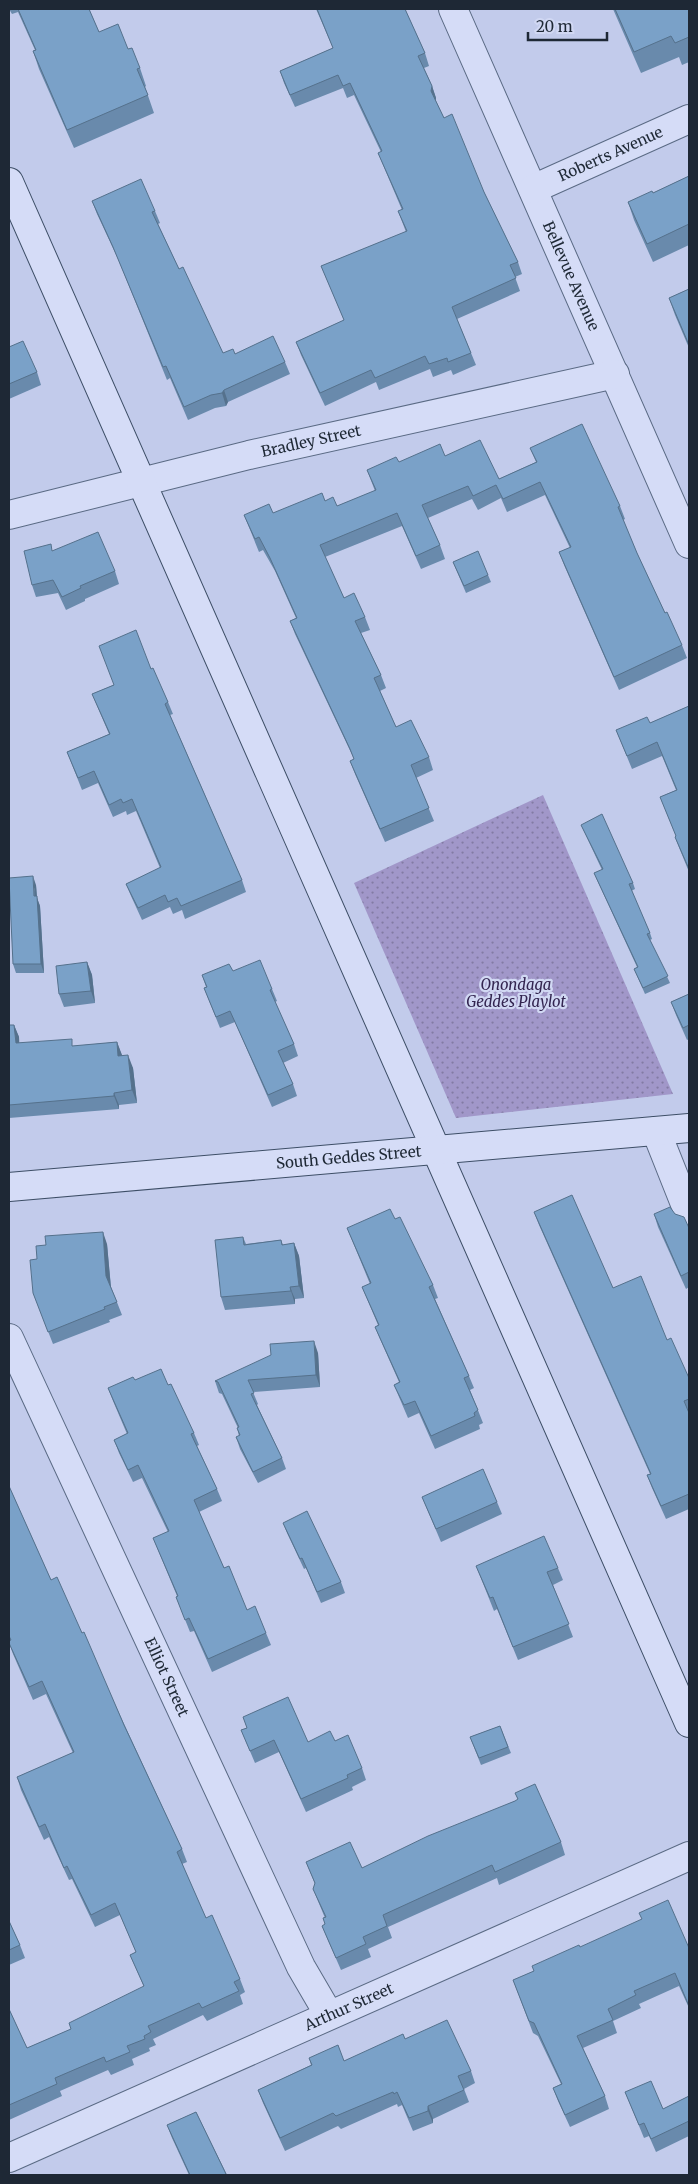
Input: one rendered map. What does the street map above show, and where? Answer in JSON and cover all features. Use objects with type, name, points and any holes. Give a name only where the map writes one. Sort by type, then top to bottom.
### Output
[{"type":"street","name":"Bellevue Avenue","points":[[453,9],[689,544]]},
{"type":"street","name":"Roberts Avenue","points":[[533,189],[689,119]]},
{"type":"street","points":[[9,182],[689,1724]]},
{"type":"street","name":"Bradley Street","points":[[9,515],[249,455],[615,374]]},
{"type":"street","name":"South Geddes Street","points":[[9,1186],[689,1128]]},
{"type":"street","points":[[656,1131],[689,1214]]},
{"type":"street","name":"Elliot Street","points":[[9,1338],[302,1967],[329,2015]]},
{"type":"street","name":"Arthur Street","points":[[9,2158],[689,1856]]},
{"type":"green space","name":"Onondaga Geddes Playlot","points":[[543,795],[673,1094],[456,1118],[354,883]]},
{"type":"building","points":[[18,9],[89,9],[99,32],[118,24],[128,49],[132,48],[140,68],[137,69],[148,95],[67,130],[33,51],[36,50]]},
{"type":"building","points":[[317,9],[405,9],[425,53],[418,56],[432,86],[431,91],[444,118],[452,114],[484,192],[518,262],[510,265],[516,278],[452,307],[471,353],[448,362],[447,358],[429,364],[425,356],[375,378],[371,370],[320,393],[296,342],[344,320],[321,266],[407,231],[398,211],[403,209],[378,153],[382,151],[350,83],[343,86],[338,75],[290,95],[280,71],[333,48]]},
{"type":"building","points":[[615,9],[689,9],[689,37],[675,43],[671,36],[634,52]]},
{"type":"building","points":[[689,176],[689,224],[647,244],[628,202],[652,191],[653,193]]},
{"type":"building","points":[[141,179],[155,211],[152,212],[179,269],[183,267],[223,353],[233,349],[235,354],[273,336],[285,362],[224,390],[222,393],[211,395],[184,407],[166,366],[163,367],[92,201]]},
{"type":"building","points":[[689,289],[689,345],[669,298]]},
{"type":"building","points":[[23,341],[37,372],[9,384],[9,347]]},
{"type":"building","points":[[582,424],[620,506],[618,507],[637,553],[682,645],[614,677],[559,552],[571,547],[540,482],[503,499],[496,485],[473,496],[468,486],[422,505],[440,545],[416,556],[397,513],[320,545],[344,598],[354,593],[365,617],[355,621],[381,675],[374,678],[396,727],[411,720],[429,757],[411,765],[429,808],[380,829],[350,761],[354,759],[350,749],[290,621],[297,618],[270,558],[259,537],[255,539],[244,515],[269,504],[273,513],[322,493],[325,501],[333,497],[337,506],[376,490],[367,470],[396,457],[399,462],[440,444],[445,456],[480,440],[499,479],[537,462],[530,448]]},
{"type":"building","points":[[98,532],[115,571],[80,586],[81,588],[62,597],[53,580],[32,585],[24,551],[51,544],[52,551]]},
{"type":"building","points":[[478,551],[488,575],[464,586],[453,562]]},
{"type":"building","points":[[136,630],[151,669],[153,668],[168,702],[165,704],[242,880],[181,906],[177,898],[168,902],[165,895],[138,908],[126,884],[161,867],[132,799],[123,803],[121,799],[109,805],[94,771],[78,778],[67,752],[110,734],[92,694],[114,685],[99,646]]},
{"type":"building","points":[[689,706],[689,869],[660,797],[677,790],[657,742],[627,756],[616,730],[647,717],[650,723]]},
{"type":"building","points":[[602,814],[633,883],[629,884],[650,933],[647,934],[668,976],[643,988],[634,969],[638,967],[594,873],[603,869],[581,825]]},
{"type":"building","points":[[33,876],[34,896],[37,896],[41,964],[13,964],[9,878]]},
{"type":"building","points":[[260,960],[272,989],[270,990],[294,1044],[278,1051],[293,1084],[268,1095],[230,1011],[216,1017],[204,988],[207,987],[202,975],[229,964],[233,971]]},
{"type":"building","points":[[87,962],[91,991],[59,994],[56,966]]},
{"type":"building","points":[[689,994],[689,1025],[683,1028],[671,1002]]},
{"type":"building","points":[[9,1025],[14,1025],[16,1043],[72,1039],[72,1046],[117,1042],[118,1056],[128,1055],[132,1090],[114,1093],[114,1096],[9,1105]]},
{"type":"building","points":[[572,1195],[613,1288],[641,1276],[667,1340],[671,1338],[689,1378],[689,1399],[684,1401],[689,1413],[689,1494],[661,1506],[647,1475],[651,1474],[534,1212]]},
{"type":"building","points":[[670,1207],[675,1214],[684,1217],[689,1228],[689,1272],[681,1276],[654,1214]]},
{"type":"building","points":[[390,1209],[395,1219],[400,1217],[433,1285],[429,1287],[469,1376],[464,1378],[478,1410],[474,1413],[475,1416],[431,1436],[415,1401],[404,1405],[394,1385],[400,1382],[375,1327],[379,1325],[362,1287],[371,1283],[347,1228]]},
{"type":"building","points":[[103,1232],[106,1276],[117,1302],[104,1307],[105,1309],[48,1332],[33,1293],[30,1260],[37,1259],[36,1246],[46,1245],[45,1236]]},
{"type":"building","points":[[243,1237],[244,1245],[281,1240],[282,1245],[294,1243],[299,1286],[290,1287],[291,1291],[221,1297],[215,1240]]},
{"type":"building","points":[[314,1341],[316,1375],[248,1380],[254,1393],[251,1394],[282,1458],[253,1472],[236,1437],[240,1435],[237,1428],[239,1427],[218,1382],[215,1381],[271,1355],[270,1344]]},
{"type":"building","points":[[161,1369],[168,1385],[171,1384],[194,1433],[191,1434],[217,1489],[194,1500],[224,1568],[229,1566],[247,1610],[255,1606],[266,1633],[208,1659],[189,1618],[185,1620],[176,1597],[178,1596],[153,1538],[169,1531],[138,1465],[128,1470],[114,1440],[128,1433],[108,1388],[133,1377],[135,1380]]},
{"type":"building","points":[[483,1469],[497,1502],[436,1529],[422,1497]]},
{"type":"building","points":[[9,1486],[51,1580],[57,1577],[82,1633],[84,1632],[124,1725],[182,1849],[177,1852],[206,1918],[212,1915],[240,1979],[234,1982],[239,1991],[202,2008],[199,2003],[148,2026],[151,2032],[144,2036],[145,2039],[127,2046],[130,2052],[106,2062],[104,2057],[55,2078],[57,2084],[9,2105],[9,2009],[27,2048],[71,2029],[69,2023],[144,1986],[130,1955],[136,1952],[115,1903],[91,1915],[67,1866],[64,1868],[45,1824],[39,1827],[17,1777],[74,1752],[42,1681],[29,1687],[9,1643],[11,1640],[9,1636]]},
{"type":"building","points":[[307,1511],[341,1582],[317,1592],[302,1558],[300,1559],[283,1523]]},
{"type":"building","points":[[544,1536],[558,1568],[547,1572],[569,1624],[513,1647],[493,1597],[490,1598],[476,1566]]},
{"type":"building","points":[[288,1697],[308,1742],[330,1731],[335,1741],[348,1735],[362,1768],[347,1775],[348,1778],[301,1799],[274,1740],[250,1751],[241,1730],[247,1728],[243,1717]]},
{"type":"building","points":[[500,1726],[508,1747],[479,1758],[470,1737]]},
{"type":"building","points":[[535,1784],[561,1842],[495,1872],[492,1865],[383,1915],[387,1926],[363,1937],[366,1944],[336,1958],[322,1926],[325,1924],[323,1918],[326,1917],[313,1889],[315,1883],[306,1862],[350,1842],[362,1868],[428,1836],[515,1801],[518,1799],[515,1793]]},
{"type":"building","points":[[668,1900],[689,1948],[689,2006],[675,1973],[634,1991],[636,1995],[608,2009],[613,2020],[577,2036],[605,2096],[565,2115],[553,2088],[562,2084],[534,2023],[529,2021],[513,1980],[534,1971],[532,1966],[642,1919],[639,1913]]},
{"type":"building","points":[[9,1921],[20,1945],[9,1950]]},
{"type":"building","points":[[447,2020],[471,2071],[458,2076],[464,2090],[428,2106],[428,2111],[409,2118],[397,2092],[394,2094],[393,2092],[336,2116],[333,2113],[280,2138],[258,2090],[312,2065],[309,2058],[338,2045],[344,2061],[403,2034],[405,2039]]},
{"type":"building","points":[[651,2081],[663,2109],[689,2096],[689,2121],[651,2139],[644,2123],[639,2125],[625,2092]]},
{"type":"building","points":[[196,2112],[226,2174],[224,2175],[190,2175],[167,2125]]}]
